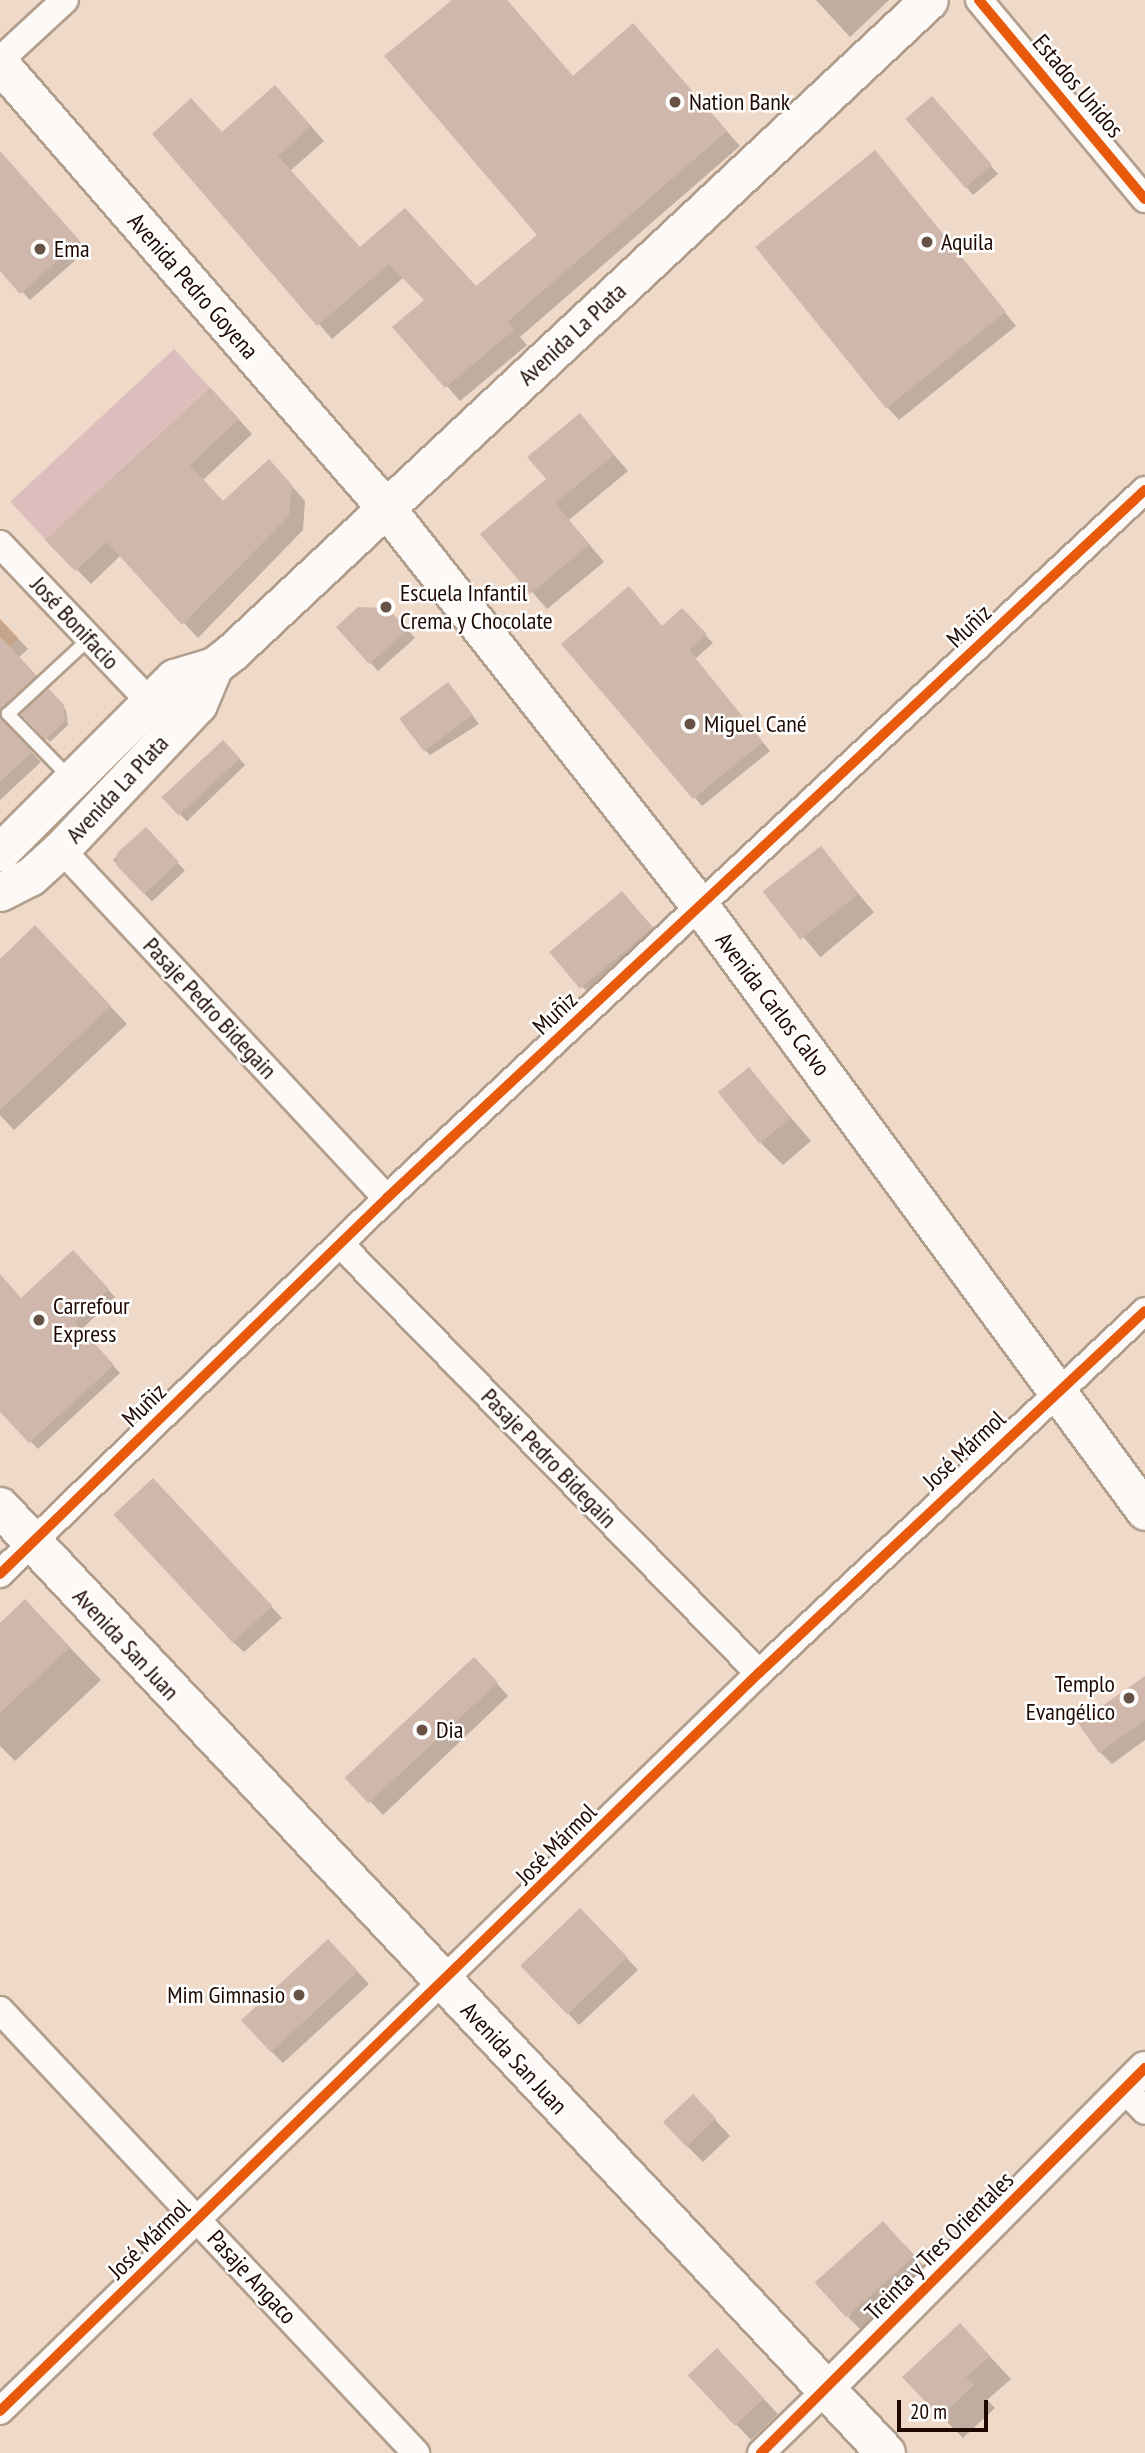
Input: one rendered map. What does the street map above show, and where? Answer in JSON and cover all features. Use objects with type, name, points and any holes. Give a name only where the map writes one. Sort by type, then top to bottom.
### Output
[{"type":"main road","name":"Avenida La Plata","points":[[0,892],[30,877],[72,837],[198,704],[214,666],[929,0]]},
{"type":"main road","name":"Avenida Pedro Goyena","points":[[0,62],[386,508]]},
{"type":"main road","name":"Avenida Carlos Calvo","points":[[386,508],[700,906],[1059,1389],[1145,1511]]},
{"type":"main road","name":"Avenida La Plata","points":[[0,852],[174,678],[214,666]]},
{"type":"main road","points":[[72,837],[92,790],[156,725],[159,712],[150,702]]},
{"type":"main road","name":"Avenida San Juan","points":[[0,1507],[886,2453]]},
{"type":"street","points":[[0,62],[65,0]]},
{"type":"street","name":"Estados Unidos","points":[[979,0],[1145,199]]},
{"type":"street","name":"Muñiz","points":[[0,1574],[387,1198],[1145,490]]},
{"type":"street","name":"José Bonifacio","points":[[0,544],[150,702]]},
{"type":"street","name":"Pasaje Pedro Bidegain","points":[[72,837],[387,1198]]},
{"type":"street","name":"Pasaje Pedro Bidegain","points":[[340,1244],[759,1673]]},
{"type":"street","name":"José Mármol","points":[[0,2412],[444,1984],[759,1673],[1145,1311]]},
{"type":"street","name":"Pasaje Angaco","points":[[0,2010],[416,2453]]},
{"type":"street","name":"Treinta y Tres Orientales","points":[[761,2453],[1138,2090]]},
{"type":"lane","points":[[71,780],[8,714],[90,638]]},
{"type":"shaded area","points":[[174,349],[209,387],[46,540],[10,502]]},
{"type":"shaded area","points":[[0,618],[19,638],[0,657]]},
{"type":"building","points":[[452,0],[507,0],[573,76],[633,23],[727,131],[507,322],[514,330],[445,388],[392,327],[424,300],[389,264],[317,326],[152,134],[191,98],[222,132],[275,85],[311,126],[278,156],[360,247],[405,208],[476,286],[537,235],[384,56]]},
{"type":"building","points":[[932,96],[992,165],[965,188],[906,119]]},
{"type":"building","points":[[875,150],[1006,312],[886,409],[755,247]]},
{"type":"building","points":[[0,151],[80,241],[20,294],[0,271]]},
{"type":"building","points":[[210,387],[239,419],[190,465],[223,501],[269,459],[292,485],[289,516],[182,625],[107,542],[75,571],[45,540]]},
{"type":"building","points":[[580,413],[614,455],[555,503],[589,545],[530,594],[480,534],[546,479],[527,457]]},
{"type":"building","points":[[629,586],[662,626],[682,608],[707,634],[689,650],[763,742],[693,799],[561,644]]},
{"type":"building","points":[[358,607],[388,608],[408,630],[369,664],[336,627]]},
{"type":"building","points":[[0,636],[37,676],[0,711]]},
{"type":"building","points":[[448,682],[473,715],[424,751],[399,719]]},
{"type":"building","points":[[48,688],[64,705],[65,721],[45,740],[21,714]]},
{"type":"building","points":[[0,717],[32,752],[0,782]]},
{"type":"building","points":[[223,740],[240,758],[179,816],[162,797]]},
{"type":"building","points":[[146,827],[179,862],[144,894],[116,865],[117,853]]},
{"type":"building","points":[[821,846],[859,894],[800,940],[763,892]]},
{"type":"building","points":[[622,891],[653,928],[580,989],[549,952]]},
{"type":"building","points":[[35,925],[111,1006],[0,1110],[0,959]]},
{"type":"building","points":[[749,1067],[791,1118],[759,1143],[718,1092]]},
{"type":"building","points":[[73,1250],[109,1289],[75,1322],[114,1365],[29,1443],[0,1412],[0,1274],[21,1298]]},
{"type":"building","points":[[153,1478],[272,1606],[233,1643],[114,1515]]},
{"type":"building","points":[[25,1599],[70,1647],[0,1713],[0,1623]]},
{"type":"building","name":"Dia","points":[[474,1657],[498,1683],[368,1803],[345,1778]]},
{"type":"building","name":"Templo Evangélico","points":[[1145,1676],[1145,1720],[1099,1753],[1078,1723]]},
{"type":"building","points":[[580,1908],[627,1957],[568,2015],[520,1966]]},
{"type":"building","name":"Mim Gimnasio","points":[[328,1939],[358,1971],[271,2052],[241,2020]]},
{"type":"building","points":[[693,2094],[716,2119],[686,2147],[663,2122]]},
{"type":"building","points":[[883,2221],[914,2256],[846,2317],[815,2283]]},
{"type":"building","points":[[960,2323],[990,2356],[966,2377],[974,2385],[940,2417],[902,2377]]},
{"type":"building","points":[[717,2348],[764,2398],[735,2426],[688,2375]]},
{"type":"cycle path","points":[[979,0],[1145,199]]},
{"type":"cycle path","points":[[0,1574],[387,1198],[1145,490]]},
{"type":"cycle path","points":[[0,2411],[759,1673],[1145,1311]]},
{"type":"cycle path","points":[[761,2453],[1145,2068]]},
{"type":"place","name":"Nation Bank","points":[[675,102]]},
{"type":"place","name":"Aquila","points":[[927,242]]},
{"type":"place","name":"Ema","points":[[40,249]]},
{"type":"place","name":"Escuela Infantil Crema y Chocolate","points":[[386,607]]},
{"type":"place","name":"Miguel Cané","points":[[690,724]]},
{"type":"place","name":"Carrefour Express","points":[[39,1320]]},
{"type":"place","name":"Templo Evangélico","points":[[1129,1698]]},
{"type":"place","name":"Dia","points":[[422,1730]]},
{"type":"place","name":"Mim Gimnasio","points":[[299,1995]]}]
